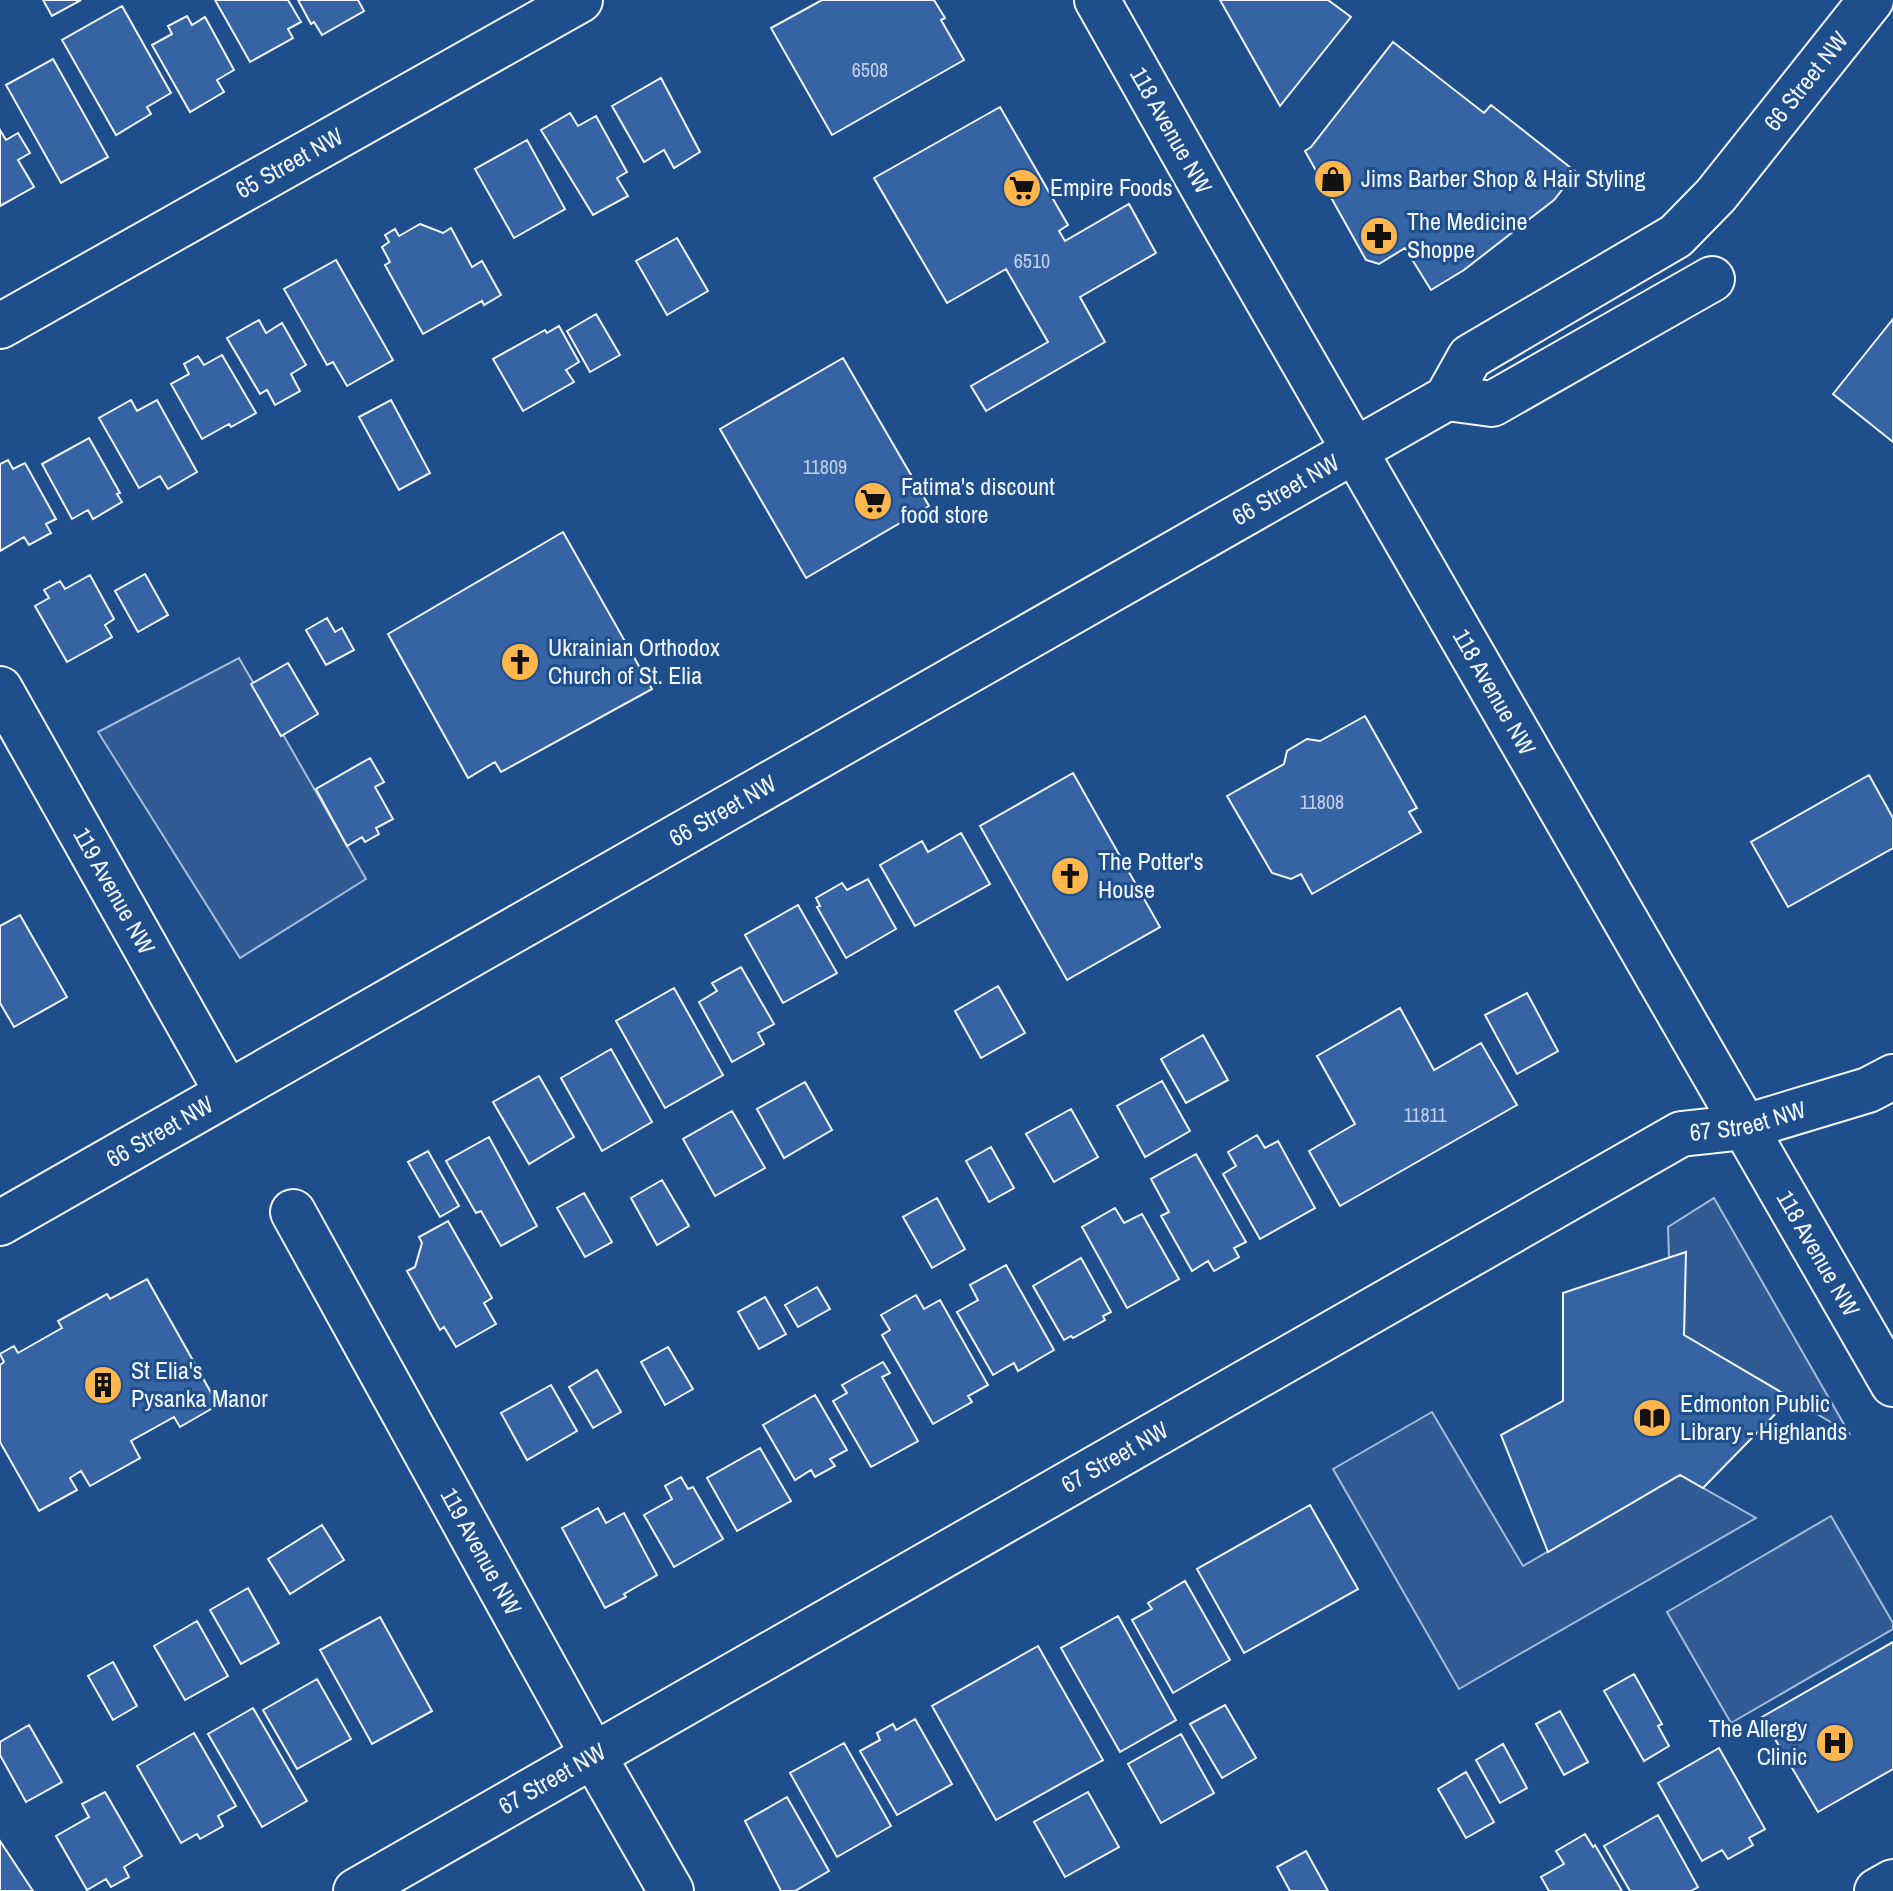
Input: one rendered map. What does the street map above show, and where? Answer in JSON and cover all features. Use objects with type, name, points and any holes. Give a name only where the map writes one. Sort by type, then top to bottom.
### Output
[{"type":"street","name":"65 Street NW","points":[[0,326],[580,0]]},
{"type":"street","name":"118 Avenue NW","points":[[1097,0],[1893,1384]]},
{"type":"street","name":"66 Street NW","points":[[0,1223],[1447,398],[1470,357],[1676,236],[1716,195],[1871,0]]},
{"type":"street","points":[[1447,398],[1492,404],[1712,279]]},
{"type":"street","name":"119 Avenue NW","points":[[0,689],[227,1092]]},
{"type":"street","name":"67 Street NW","points":[[356,1891],[1681,1134],[1745,1127],[1868,1090],[1893,1077]]},
{"type":"street","name":"119 Avenue NW","points":[[293,1212],[671,1891]]},
{"type":"street","points":[[1877,1891],[1893,1882]]},
{"type":"shaded area","points":[[239,658],[366,879],[240,958],[98,732]]},
{"type":"shaded area","points":[[1714,1198],[1849,1433],[1684,1335],[1685,1253],[1669,1258],[1668,1227]]},
{"type":"shaded area","points":[[1432,1412],[1523,1566],[1680,1475],[1756,1518],[1459,1689],[1333,1469]]},
{"type":"shaded area","points":[[1831,1516],[1893,1623],[1893,1629],[1731,1723],[1667,1612]]},
{"type":"building","points":[[43,0],[81,0],[52,16]]},
{"type":"building","points":[[215,0],[288,0],[301,22],[288,29],[293,38],[250,62]]},
{"type":"building","points":[[298,0],[358,0],[364,11],[322,35],[314,22],[311,24]]},
{"type":"building","points":[[822,0],[934,0],[945,18],[941,20],[964,60],[832,135],[771,28]]},
{"type":"building","points":[[1220,0],[1328,0],[1351,17],[1280,106]]},
{"type":"building","points":[[122,6],[171,93],[147,107],[151,114],[116,135],[62,40]]},
{"type":"building","points":[[187,16],[192,25],[205,17],[234,70],[217,80],[224,92],[190,112],[152,45],[172,34],[168,26]]},
{"type":"building","points":[[1393,42],[1484,113],[1491,105],[1576,172],[1554,200],[1464,270],[1431,290],[1405,248],[1379,264],[1366,260],[1305,151]]},
{"type":"building","points":[[53,59],[108,157],[61,183],[6,85]]},
{"type":"building","points":[[661,78],[700,152],[674,168],[664,150],[644,162],[612,106]]},
{"type":"building","points":[[1000,107],[1068,225],[1059,231],[1065,241],[1129,204],[1156,253],[1080,297],[1105,342],[986,411],[971,386],[1048,342],[1006,269],[947,303],[874,178]]},
{"type":"building","points":[[570,113],[578,126],[596,116],[627,172],[617,178],[628,196],[593,215],[541,130]]},
{"type":"building","points":[[0,130],[6,140],[18,133],[30,153],[18,160],[34,187],[0,206]]},
{"type":"building","points":[[527,140],[565,209],[514,238],[475,169]]},
{"type":"building","points":[[420,224],[443,233],[451,228],[472,267],[482,261],[501,295],[484,305],[482,301],[423,334],[385,265],[390,262],[382,247],[389,242],[385,235],[395,229],[399,236]]},
{"type":"building","points":[[677,238],[708,291],[667,315],[636,261]]},
{"type":"building","points":[[336,260],[393,360],[347,386],[333,362],[327,365],[284,289]]},
{"type":"building","points":[[596,314],[620,355],[590,372],[567,331]]},
{"type":"building","points":[[1893,319],[1893,442],[1833,394]]},
{"type":"building","points":[[259,320],[266,333],[282,323],[306,365],[291,374],[300,391],[275,405],[267,390],[260,394],[227,338]]},
{"type":"building","points":[[559,326],[579,362],[566,370],[574,382],[523,411],[493,359],[545,330],[547,333]]},
{"type":"building","points":[[222,355],[256,413],[202,439],[171,384],[189,374],[184,364],[198,356],[204,365]]},
{"type":"building","points":[[843,358],[929,506],[806,578],[720,429]]},
{"type":"building","points":[[131,400],[137,411],[157,400],[197,472],[168,489],[160,476],[139,488],[99,418]]},
{"type":"building","points":[[391,400],[430,473],[399,490],[359,417]]},
{"type":"building","points":[[89,438],[122,502],[93,519],[88,510],[72,519],[42,464]]},
{"type":"building","points":[[8,460],[13,469],[25,463],[56,519],[46,524],[51,533],[29,545],[24,537],[0,551],[0,464]]},
{"type":"building","name":"Ukrainian Orthodox Church of St. Elia","points":[[563,532],[652,689],[501,772],[495,762],[468,778],[388,634]]},
{"type":"building","points":[[145,574],[168,615],[138,632],[115,591]]},
{"type":"building","points":[[90,575],[114,619],[105,625],[112,637],[67,662],[35,606],[49,598],[44,590],[60,581],[65,589]]},
{"type":"building","points":[[327,618],[335,632],[342,628],[354,650],[326,665],[306,630]]},
{"type":"building","points":[[288,663],[318,714],[281,736],[251,684]]},
{"type":"building","points":[[1365,716],[1417,808],[1409,812],[1421,832],[1312,894],[1301,874],[1291,879],[1272,873],[1227,796],[1284,764],[1287,751],[1307,739],[1320,741]]},
{"type":"building","points":[[370,758],[384,782],[375,787],[393,819],[376,828],[379,834],[365,842],[362,837],[347,846],[316,789]]},
{"type":"building","name":"The Potter's House","points":[[1073,773],[1160,927],[1067,980],[980,826]]},
{"type":"building","points":[[1869,775],[1893,818],[1893,848],[1788,907],[1751,842]]},
{"type":"building","points":[[961,833],[990,884],[915,926],[880,865],[922,841],[928,852]]},
{"type":"building","points":[[868,879],[896,929],[846,958],[817,907],[820,906],[816,898],[842,883],[847,890]]},
{"type":"building","points":[[798,905],[837,973],[783,1003],[745,935]]},
{"type":"building","points":[[20,915],[67,997],[14,1027],[0,1003],[0,926]]},
{"type":"building","points":[[741,967],[774,1024],[758,1033],[764,1044],[732,1062],[699,1002],[717,991],[712,983]]},
{"type":"building","points":[[998,986],[1025,1033],[981,1058],[955,1011]]},
{"type":"building","points":[[674,988],[723,1075],[665,1108],[616,1021]]},
{"type":"building","points":[[1527,993],[1558,1051],[1517,1074],[1485,1015]]},
{"type":"building","points":[[1400,1008],[1434,1070],[1481,1043],[1517,1105],[1340,1206],[1309,1151],[1355,1124],[1317,1056]]},
{"type":"building","points":[[1203,1035],[1228,1080],[1186,1103],[1161,1059]]},
{"type":"building","points":[[611,1049],[652,1122],[602,1151],[561,1078]]},
{"type":"building","points":[[539,1076],[574,1137],[529,1164],[493,1102]]},
{"type":"building","points":[[1162,1081],[1190,1131],[1145,1157],[1117,1106]]},
{"type":"building","points":[[805,1082],[832,1130],[784,1158],[757,1109]]},
{"type":"building","points":[[1071,1109],[1098,1157],[1054,1182],[1026,1134]]},
{"type":"building","points":[[732,1111],[765,1168],[715,1196],[683,1139]]},
{"type":"building","points":[[1257,1135],[1265,1148],[1278,1141],[1315,1208],[1260,1239],[1223,1174],[1236,1166],[1228,1152]]},
{"type":"building","points":[[489,1137],[537,1226],[501,1246],[481,1211],[476,1213],[446,1161]]},
{"type":"building","points":[[991,1147],[1014,1188],[989,1202],[966,1161]]},
{"type":"building","points":[[428,1151],[459,1206],[440,1217],[408,1162]]},
{"type":"building","points":[[1196,1154],[1246,1242],[1234,1248],[1239,1257],[1214,1271],[1208,1261],[1192,1271],[1161,1216],[1169,1212],[1151,1179]]},
{"type":"building","points":[[662,1180],[689,1226],[657,1245],[631,1198]]},
{"type":"building","points":[[584,1193],[612,1242],[585,1257],[557,1208]]},
{"type":"building","points":[[937,1198],[965,1249],[932,1268],[903,1217]]},
{"type":"building","points":[[1115,1208],[1124,1223],[1142,1214],[1179,1279],[1127,1308],[1082,1227]]},
{"type":"building","points":[[448,1221],[492,1298],[484,1303],[496,1324],[456,1347],[444,1327],[440,1330],[407,1271],[415,1267],[422,1243],[419,1237]]},
{"type":"building","name":"Edmonton Public Library - Highlands","points":[[1686,1252],[1684,1335],[1791,1398],[1703,1488],[1680,1475],[1548,1552],[1501,1435],[1563,1401],[1563,1293]]},
{"type":"building","points":[[1081,1258],[1111,1312],[1103,1316],[1105,1320],[1064,1340],[1033,1286]]},
{"type":"building","points":[[1006,1265],[1054,1350],[1018,1371],[1014,1363],[993,1375],[957,1312],[978,1300],[970,1285]]},
{"type":"building","name":"St Elia's Pysanka Manor","points":[[147,1279],[218,1405],[180,1427],[174,1417],[131,1441],[140,1458],[90,1486],[81,1471],[70,1478],[77,1490],[39,1511],[0,1442],[0,1365],[4,1362],[0,1354],[14,1346],[18,1353],[62,1328],[58,1321],[107,1294],[110,1299]]},
{"type":"building","points":[[817,1287],[830,1309],[798,1327],[785,1305]]},
{"type":"building","points":[[916,1295],[924,1309],[940,1300],[988,1385],[968,1396],[972,1402],[933,1424],[882,1335],[890,1330],[881,1315]]},
{"type":"building","points":[[765,1297],[786,1334],[759,1349],[738,1312]]},
{"type":"building","points":[[668,1347],[693,1389],[665,1405],[641,1362]]},
{"type":"building","points":[[883,1362],[890,1373],[882,1377],[918,1441],[871,1467],[833,1401],[847,1393],[842,1385]]},
{"type":"building","points":[[597,1370],[621,1412],[593,1428],[569,1387]]},
{"type":"building","points":[[551,1385],[577,1431],[527,1460],[501,1413]]},
{"type":"building","points":[[815,1395],[847,1450],[830,1459],[835,1466],[815,1477],[811,1470],[795,1480],[763,1425]]},
{"type":"building","points":[[760,1448],[791,1501],[737,1531],[707,1478]]},
{"type":"building","points":[[681,1477],[688,1489],[693,1487],[723,1539],[674,1567],[644,1515],[672,1499],[665,1486]]},
{"type":"building","points":[[1310,1505],[1358,1589],[1244,1653],[1197,1569]]},
{"type":"building","points":[[598,1508],[606,1523],[624,1513],[657,1575],[605,1608],[562,1528]]},
{"type":"building","points":[[322,1525],[344,1560],[290,1594],[268,1559]]},
{"type":"building","points":[[1185,1581],[1230,1660],[1173,1693],[1132,1620],[1152,1609],[1148,1603]]},
{"type":"building","points":[[248,1588],[279,1643],[241,1664],[210,1610]]},
{"type":"building","points":[[1118,1616],[1176,1720],[1120,1752],[1061,1648]]},
{"type":"building","points":[[380,1617],[432,1711],[372,1744],[320,1650]]},
{"type":"building","points":[[197,1621],[228,1676],[185,1700],[154,1646]]},
{"type":"building","name":"The Allergy Clinic","points":[[1893,1642],[1893,1769],[1818,1812],[1762,1717]]},
{"type":"building","points":[[1038,1646],[1103,1760],[996,1820],[932,1706]]},
{"type":"building","points":[[113,1662],[137,1706],[113,1720],[88,1676]]},
{"type":"building","points":[[1634,1674],[1662,1724],[1658,1726],[1669,1746],[1644,1761],[1604,1691]]},
{"type":"building","points":[[317,1679],[351,1739],[297,1769],[263,1710]]},
{"type":"building","points":[[1225,1705],[1256,1758],[1222,1778],[1190,1724]]},
{"type":"building","points":[[253,1708],[307,1801],[262,1827],[208,1734]]},
{"type":"building","points":[[1560,1711],[1588,1762],[1564,1775],[1536,1724]]},
{"type":"building","points":[[915,1719],[952,1784],[897,1815],[860,1751],[880,1740],[877,1733],[893,1724],[896,1730]]},
{"type":"building","points":[[29,1725],[62,1782],[26,1802],[0,1755],[0,1742]]},
{"type":"building","points":[[194,1733],[236,1806],[218,1816],[223,1826],[200,1839],[197,1834],[181,1843],[137,1766]]},
{"type":"building","points":[[1181,1734],[1214,1793],[1161,1823],[1128,1764]]},
{"type":"building","points":[[844,1743],[891,1826],[837,1857],[790,1773]]},
{"type":"building","points":[[1503,1744],[1527,1788],[1500,1803],[1476,1760]]},
{"type":"building","points":[[1719,1748],[1765,1829],[1749,1838],[1753,1845],[1728,1859],[1722,1850],[1702,1861],[1658,1783]]},
{"type":"building","points":[[1466,1772],[1494,1822],[1466,1838],[1438,1789]]},
{"type":"building","points":[[105,1792],[142,1856],[124,1867],[129,1877],[111,1887],[106,1879],[87,1890],[56,1836],[89,1817],[82,1804]]},
{"type":"building","points":[[1088,1792],[1119,1847],[1065,1877],[1034,1822]]},
{"type":"building","points":[[787,1797],[829,1871],[795,1891],[781,1891],[745,1821]]},
{"type":"building","points":[[1658,1815],[1698,1887],[1691,1891],[1630,1891],[1604,1846]]},
{"type":"building","points":[[1585,1834],[1622,1891],[1549,1891],[1541,1877],[1564,1864],[1556,1851]]},
{"type":"building","points":[[0,1841],[33,1891],[0,1891]]},
{"type":"building","points":[[1306,1851],[1328,1891],[1290,1891],[1277,1867]]},
{"type":"place","name":"Jims Barber Shop & Hair Styling","points":[[1333,179]]},
{"type":"place","name":"Empire Foods","points":[[1022,188]]},
{"type":"place","name":"The Medicine Shoppe","points":[[1379,236]]},
{"type":"place","name":"Fatima's discount food store","points":[[873,501]]},
{"type":"place","name":"Ukrainian Orthodox Church of St. Elia","points":[[520,662]]},
{"type":"place","name":"The Potter's House","points":[[1070,876]]},
{"type":"place","name":"St Elia's Pysanka Manor","points":[[103,1385]]},
{"type":"place","name":"Edmonton Public Library - Highlands","points":[[1652,1418]]},
{"type":"place","name":"The Allergy Clinic","points":[[1835,1743]]}]
